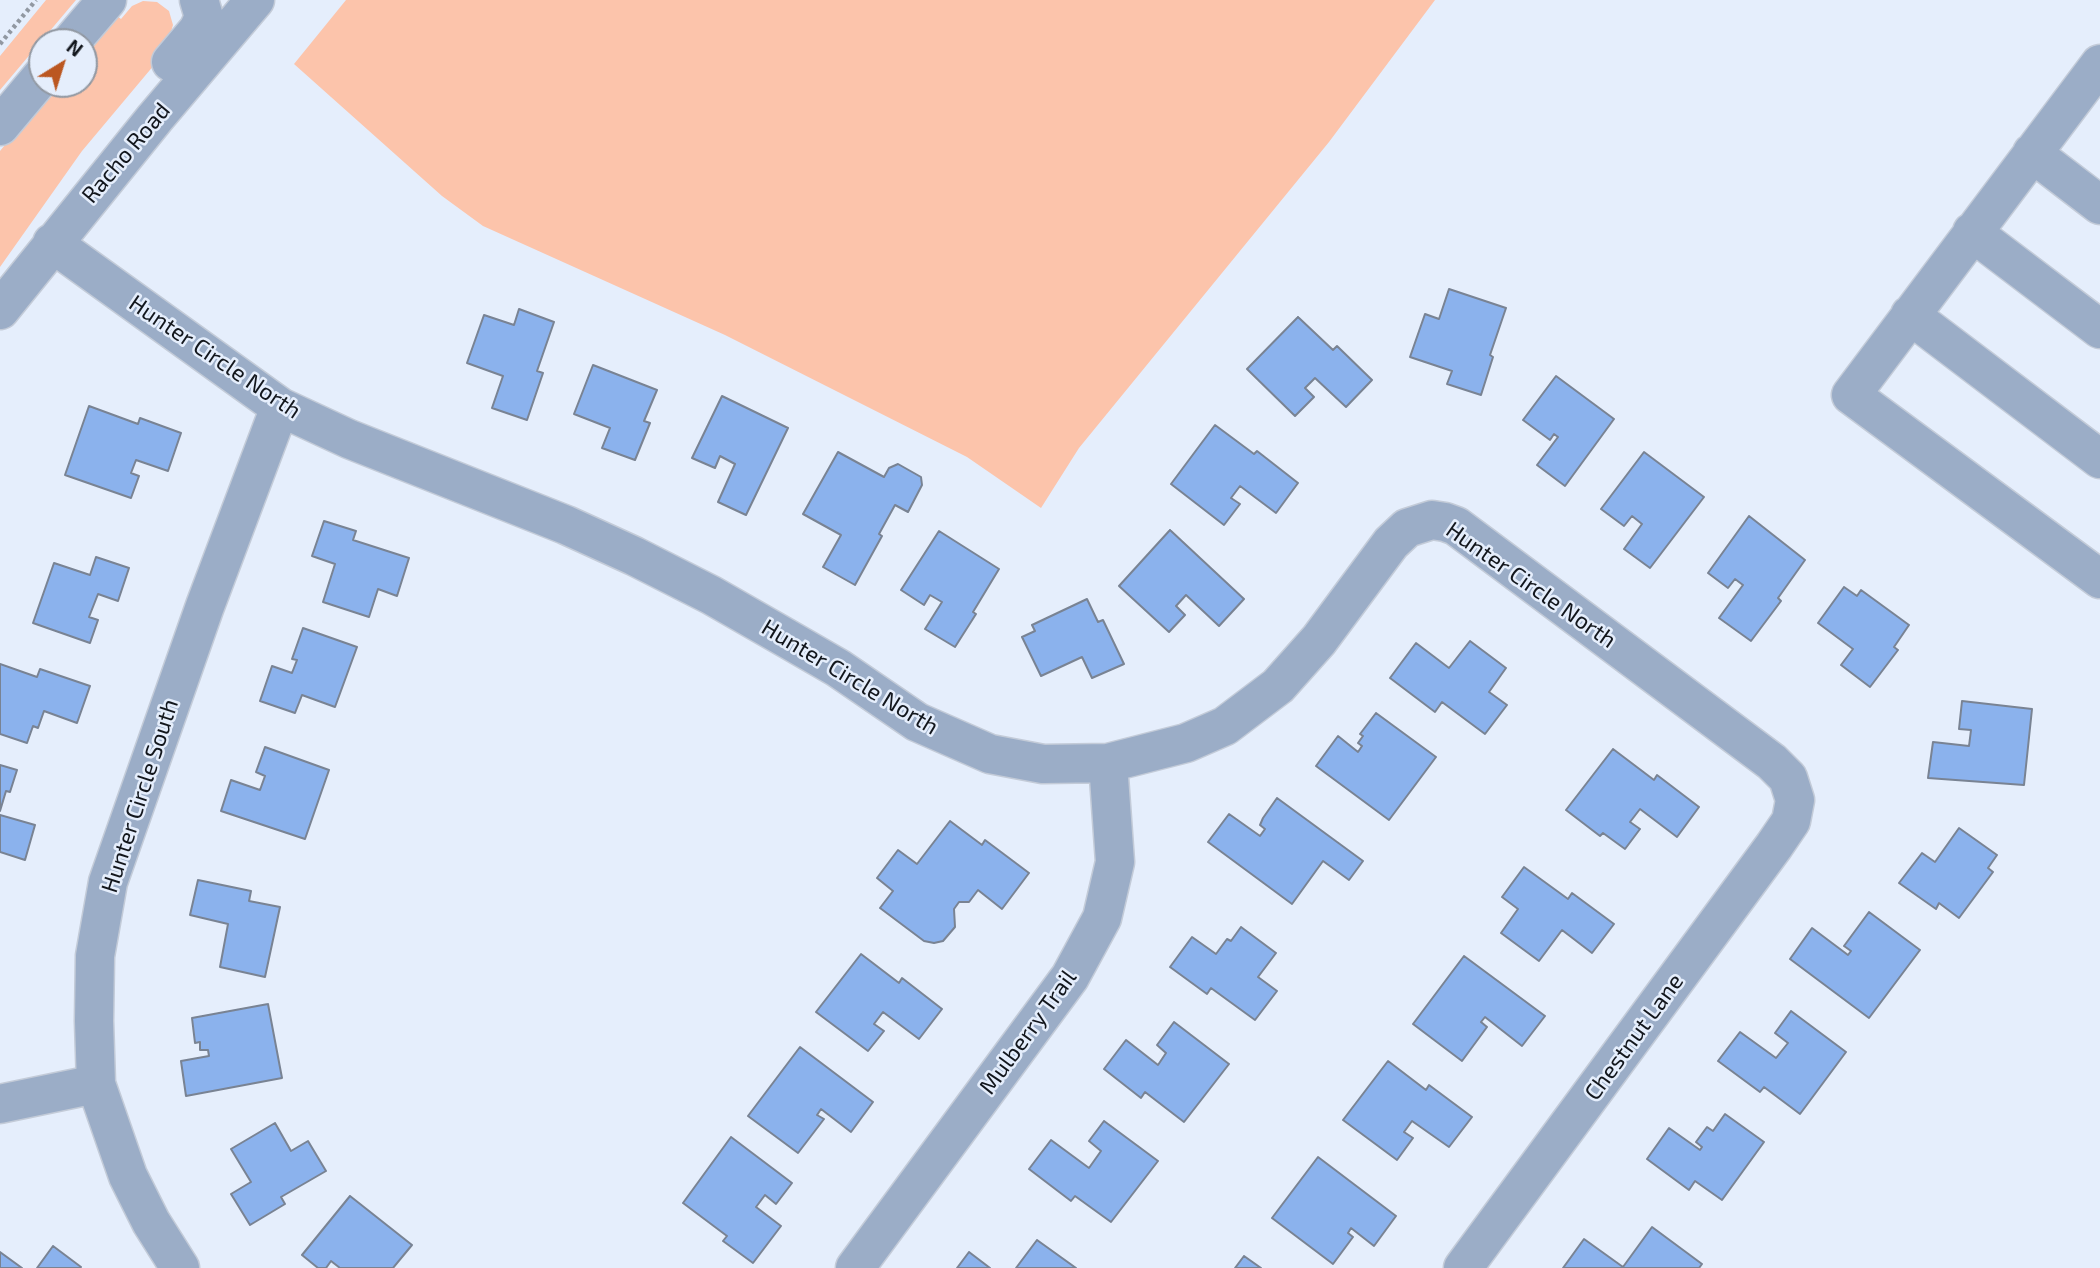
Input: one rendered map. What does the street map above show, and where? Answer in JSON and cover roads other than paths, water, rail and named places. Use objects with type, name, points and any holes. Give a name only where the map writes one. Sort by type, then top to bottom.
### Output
[{"type":"street","points":[[83,28],[107,0]]},
{"type":"street","points":[[0,308],[92,154],[198,30],[204,17],[200,0]]},
{"type":"street","name":"Racho Road","points":[[0,308],[255,0]]},
{"type":"street","points":[[2097,74],[2032,153],[1851,395],[2100,579]]},
{"type":"street","points":[[0,126],[28,93]]},
{"type":"street","points":[[2032,153],[2100,205]]},
{"type":"street","points":[[1972,232],[2100,329]]},
{"type":"street","name":"Hunter Circle North","points":[[52,243],[280,407],[349,439],[566,525],[634,556],[711,595],[838,668],[918,722],[990,754],[1043,764],[1108,763],[1186,743],[1225,726],[1278,686],[1319,640],[1391,543],[1407,528],[1432,520],[1456,526],[1772,762],[1788,778],[1795,800]]},
{"type":"street","points":[[1910,315],[2100,459]]},
{"type":"street","name":"Hunter Circle South","points":[[180,1268],[151,1222],[128,1176],[96,1084],[96,956],[108,882],[205,606],[280,407]]},
{"type":"street","name":"Mulberry Trail","points":[[855,1268],[1070,977],[1102,918],[1115,862],[1108,763]]},
{"type":"street","name":"Chestnut Lane","points":[[1463,1268],[1774,846],[1791,821],[1795,800]]},
{"type":"street","points":[[0,1104],[96,1084]]}]
